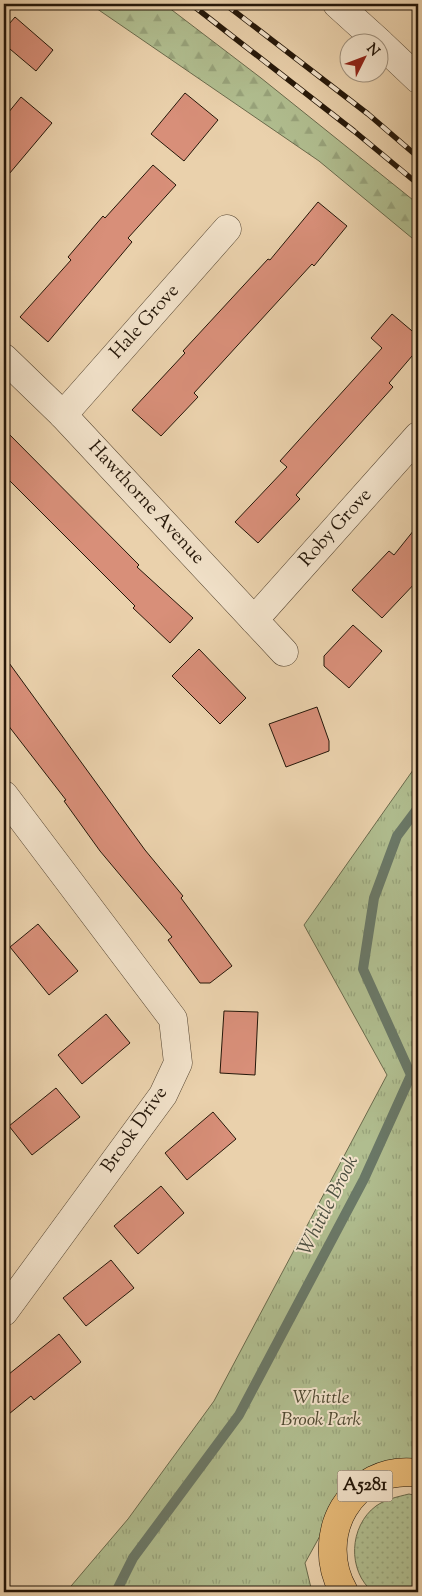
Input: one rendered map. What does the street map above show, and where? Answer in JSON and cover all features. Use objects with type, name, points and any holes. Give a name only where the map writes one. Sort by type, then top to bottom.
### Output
[{"type":"main road","name":"A5281","points":[[336,1585],[331,1551],[334,1531],[341,1512],[353,1495],[369,1483],[388,1474],[415,1470]]},
{"type":"street","points":[[337,4],[367,32]]},
{"type":"street","points":[[390,53],[418,79]]},
{"type":"street","name":"Hale Grove","points":[[63,415],[227,229]]},
{"type":"street","name":"Hawthorne Avenue","points":[[4,358],[63,415],[284,652]]},
{"type":"street","name":"Roby Grove","points":[[254,620],[418,436]]},
{"type":"street","name":"Brook Drive","points":[[4,795],[173,1019],[178,1063],[163,1095],[4,1312]]},
{"type":"green space","points":[[90,4],[164,4],[261,78],[418,204],[418,243],[319,161]]},
{"type":"green space","name":"Whittle Brook Park","points":[[418,763],[418,1463],[337,1505],[305,1563],[312,1592],[66,1592],[128,1519],[214,1401],[387,1075],[304,925]]},
{"type":"green space","points":[[409,1494],[418,1496],[418,1592],[373,1592],[359,1573],[355,1561],[356,1536],[360,1525],[376,1506],[388,1500]]},
{"type":"building","points":[[15,17],[53,50],[36,71],[4,44],[4,30]]},
{"type":"building","points":[[185,93],[218,120],[184,161],[151,134]]},
{"type":"building","points":[[21,97],[52,123],[4,180],[4,118]]},
{"type":"building","points":[[153,165],[176,185],[128,238],[132,242],[48,342],[20,317],[71,260],[68,257],[103,216],[105,218]]},
{"type":"building","points":[[318,202],[347,226],[314,266],[312,264],[194,393],[198,397],[161,436],[132,410],[185,353],[183,351],[268,259],[270,260]]},
{"type":"building","points":[[392,314],[418,336],[418,349],[389,383],[393,387],[296,495],[300,499],[258,543],[235,522],[287,467],[280,461],[382,348],[371,338]]},
{"type":"building","points":[[4,429],[139,565],[137,567],[193,618],[170,643],[133,608],[135,606],[4,475]]},
{"type":"building","points":[[418,525],[418,580],[382,618],[352,590],[389,551],[394,555]]},
{"type":"building","points":[[353,625],[382,651],[349,688],[324,666],[324,656]]},
{"type":"building","points":[[199,649],[246,698],[220,724],[172,676]]},
{"type":"building","points":[[4,656],[145,850],[183,896],[181,898],[232,966],[210,983],[200,983],[168,940],[172,937],[100,851],[64,801],[66,800],[4,720]]},
{"type":"building","points":[[317,707],[329,741],[329,751],[286,767],[269,724]]},
{"type":"building","points":[[38,924],[78,971],[49,995],[10,947]]},
{"type":"building","points":[[224,1011],[258,1012],[255,1075],[220,1073]]},
{"type":"building","points":[[106,1014],[130,1043],[82,1084],[58,1055]]},
{"type":"building","points":[[56,1088],[80,1117],[32,1155],[9,1126]]},
{"type":"building","points":[[213,1112],[236,1139],[187,1180],[165,1153]]},
{"type":"building","points":[[161,1186],[184,1213],[138,1254],[114,1226]]},
{"type":"building","points":[[111,1260],[134,1288],[86,1326],[63,1298]]},
{"type":"building","points":[[59,1334],[81,1362],[34,1400],[31,1396],[4,1418],[4,1378]]},
{"type":"waterway","name":"Whittle Brook","points":[[116,1592],[133,1558],[239,1415],[364,1179],[411,1075],[363,969],[374,898],[397,836],[418,808]]},
{"type":"railway","points":[[191,4],[354,131],[418,184]]},
{"type":"railway","points":[[225,4],[368,114],[418,157]]}]
